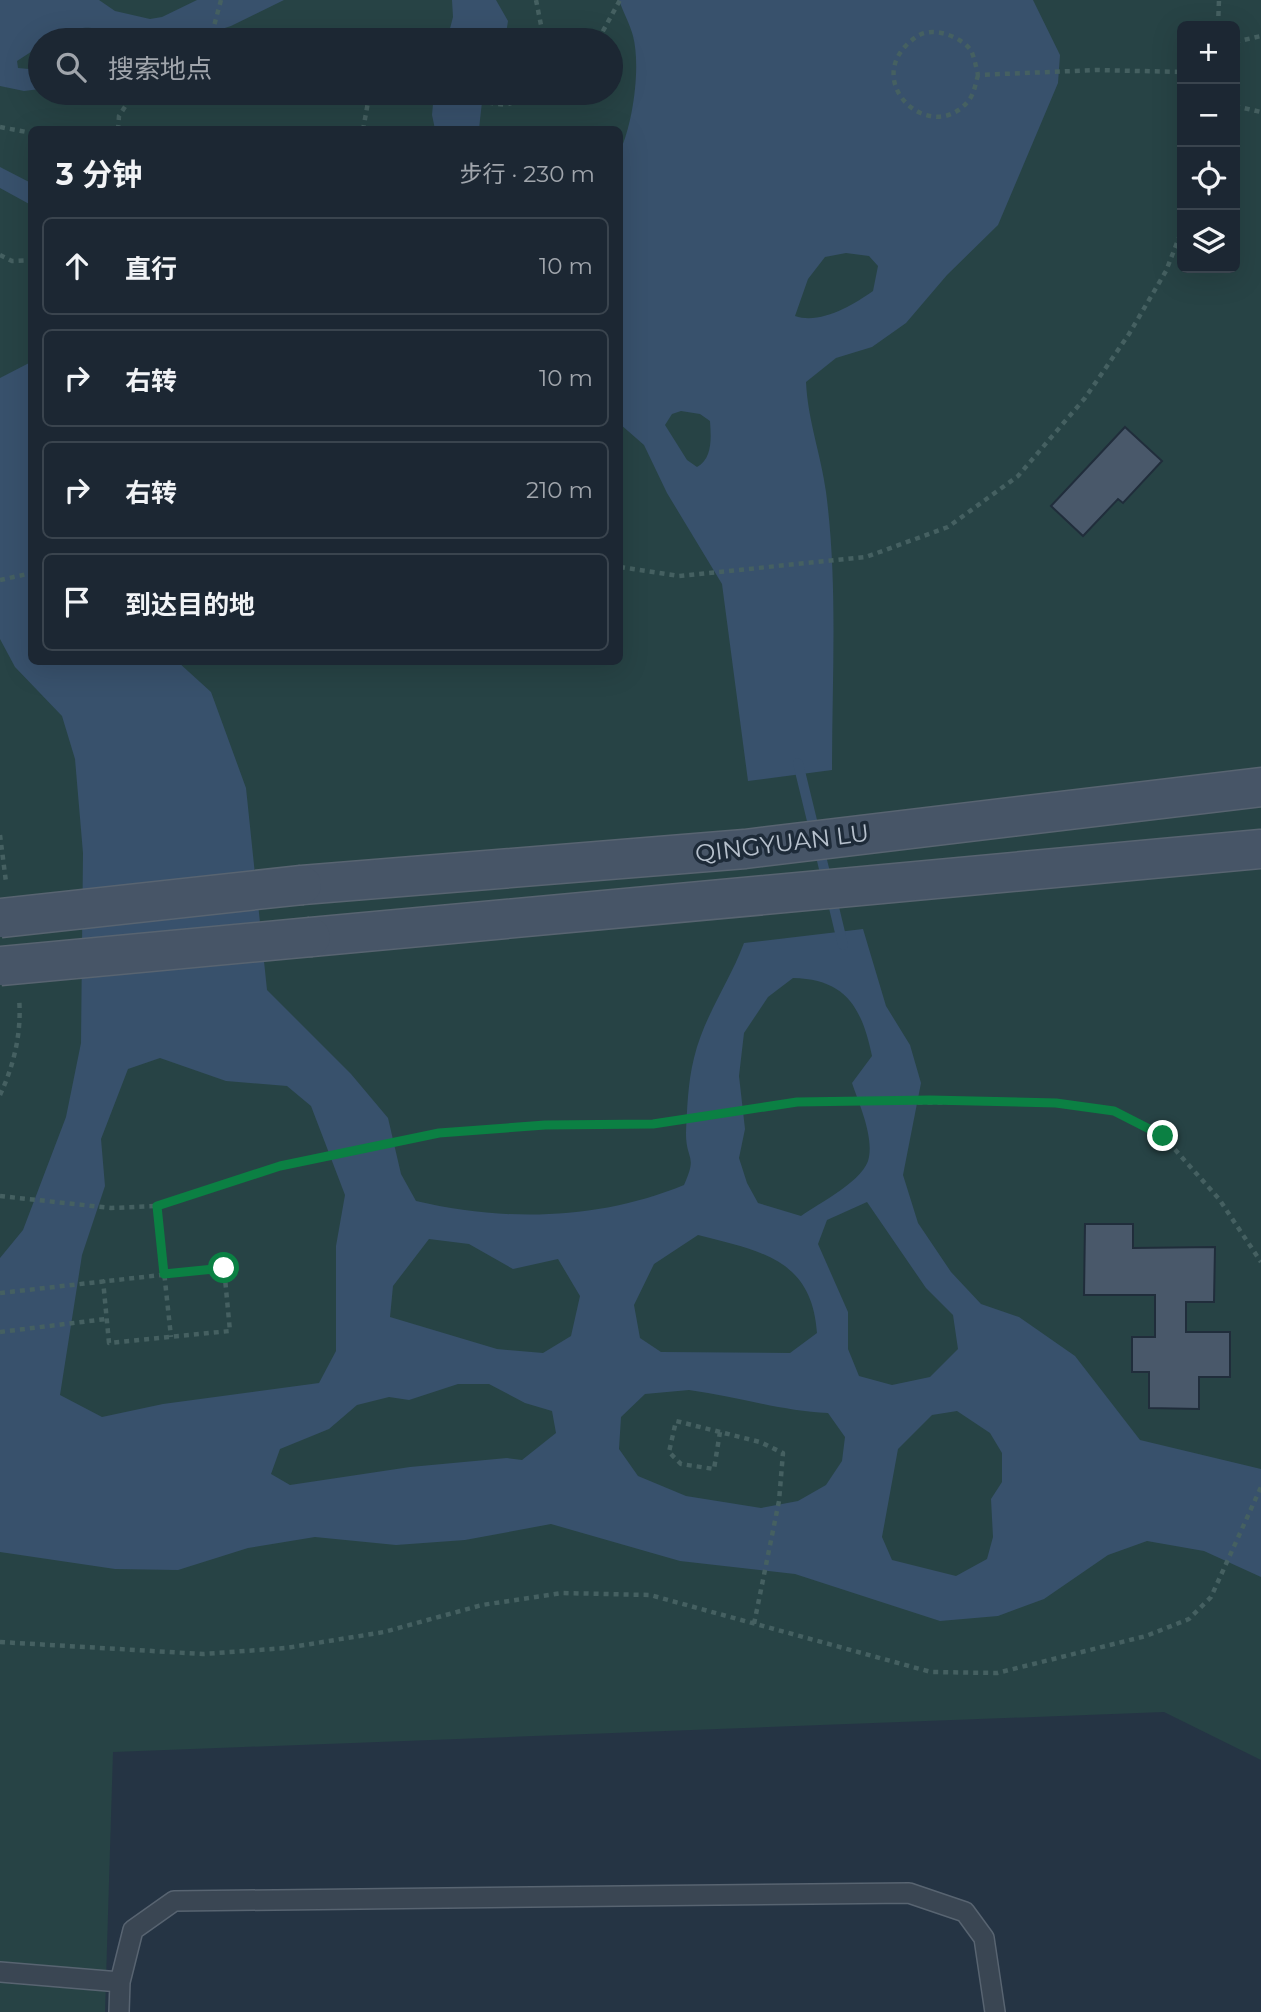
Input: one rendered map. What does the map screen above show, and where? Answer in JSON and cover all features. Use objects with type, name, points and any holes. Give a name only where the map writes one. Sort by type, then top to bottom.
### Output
[{"type":"street","name":"QINGYUAN LU","points":[[0,918],[302,885],[745,849],[835,836],[1261,787]]},
{"type":"street","name":"QINGYUAN LU","points":[[0,966],[1261,849]]},
{"type":"lane","points":[[120,2012],[120,1982],[134,1930],[174,1901],[909,1893],[965,1912],[972,1921],[984,1938],[995,2012]]},
{"type":"lane","points":[[0,1972],[120,1982]]},
{"type":"path","points":[[215,28],[221,0]]},
{"type":"path","points":[[536,0],[542,28]]},
{"type":"path","points":[[605,28],[620,0]]},
{"type":"path","points":[[1218,21],[1219,0]]},
{"type":"path","points":[[921,33],[946,33],[970,50],[978,75],[970,99],[956,112],[941,117],[919,114],[900,99],[892,69],[902,47],[921,33]]},
{"type":"path","points":[[1240,41],[1261,36]]},
{"type":"path","points":[[978,75],[1097,70],[1177,72]]},
{"type":"path","points":[[118,126],[119,116],[126,105]]},
{"type":"path","points":[[364,126],[368,105]]},
{"type":"path","points":[[1240,107],[1261,112]]},
{"type":"path","points":[[0,127],[28,131]]},
{"type":"path","points":[[623,567],[679,576],[866,557],[948,527],[1018,476],[1085,398],[1129,334],[1167,271],[1177,244]]},
{"type":"path","points":[[0,255],[12,261],[28,260]]},
{"type":"path","points":[[0,580],[28,574]]},
{"type":"path","points":[[1,1196],[111,1208],[157,1206],[280,1166],[439,1133],[545,1125],[653,1124],[797,1102],[930,1100],[1056,1103],[1114,1111],[1163,1136],[1219,1199],[1261,1262]]},
{"type":"path","points":[[157,1206],[170,1337]]},
{"type":"path","points":[[0,1293],[103,1280],[224,1268],[230,1331],[108,1343],[103,1280]]},
{"type":"path","points":[[0,1332],[106,1319]]},
{"type":"path","points":[[720,1432],[714,1469],[681,1464],[669,1451],[676,1421],[720,1432],[760,1442],[783,1453],[779,1500],[754,1624]]},
{"type":"path","points":[[0,1642],[203,1654],[286,1648],[384,1632],[482,1605],[562,1593],[650,1595],[932,1672],[997,1673],[1146,1636],[1189,1619],[1212,1597],[1261,1487]]},
{"type":"green space","points":[[0,0],[1261,0],[1261,1760],[1164,1712],[113,1752],[105,2012],[0,2012]]},
{"type":"water","points":[[0,0],[99,0],[115,11],[150,19],[162,17],[197,0],[284,0],[225,28],[28,28],[28,54],[17,61],[18,68],[28,69],[28,90],[0,86]]},
{"type":"water","points":[[452,0],[496,0],[508,21],[507,28],[450,28],[453,17]]},
{"type":"water","points":[[619,0],[1033,0],[1060,55],[1058,83],[998,225],[947,275],[906,323],[872,347],[836,358],[806,382],[830,526],[833,596],[832,770],[748,781],[722,584],[667,493],[644,445],[623,427],[623,144],[632,111],[636,78],[635,48]],"holes":[[[846,253],[869,256],[878,266],[873,291],[825,316],[795,316],[808,279],[825,257]],[[681,411],[700,414],[710,421],[711,440],[706,458],[697,467],[687,460],[665,425],[672,414]]]},
{"type":"water","points":[[433,105],[482,105],[479,126],[434,126]]},
{"type":"water","points":[[0,167],[28,181],[28,203],[0,188]]},
{"type":"water","points":[[28,364],[28,665],[181,665],[211,692],[246,788],[267,990],[351,1074],[388,1118],[401,1174],[416,1201],[483,1212],[552,1214],[619,1205],[684,1185],[691,1162],[686,1133],[694,1058],[710,1014],[744,943],[863,929],[886,1006],[910,1045],[921,1083],[903,1175],[918,1223],[951,1272],[981,1304],[1019,1317],[1075,1356],[1140,1440],[1261,1469],[1261,1577],[1204,1551],[1147,1541],[1108,1555],[1044,1599],[998,1616],[940,1621],[795,1574],[680,1561],[551,1524],[465,1540],[396,1545],[315,1537],[248,1548],[178,1570],[115,1569],[0,1552],[0,1258],[23,1230],[66,1117],[81,1043],[83,853],[75,759],[62,716],[15,667],[0,639],[0,378]],"holes":[[[793,978],[811,980],[839,990],[857,1010],[872,1056],[852,1083],[869,1139],[866,1166],[851,1182],[801,1216],[758,1203],[747,1183],[739,1158],[745,1129],[739,1076],[744,1033],[768,997]],[[160,1058],[226,1081],[287,1086],[311,1106],[345,1195],[336,1246],[336,1351],[319,1383],[163,1404],[102,1417],[60,1395],[82,1255],[105,1186],[101,1139],[128,1069]],[[867,1202],[926,1288],[953,1315],[958,1349],[930,1377],[892,1385],[859,1376],[848,1349],[848,1312],[818,1244],[827,1220]],[[698,1235],[761,1253],[793,1273],[805,1288],[813,1308],[817,1333],[790,1353],[661,1352],[640,1338],[634,1305],[654,1264]],[[429,1239],[469,1244],[513,1269],[558,1259],[580,1296],[571,1336],[543,1353],[497,1349],[390,1317],[393,1286]],[[458,1384],[489,1384],[525,1403],[552,1411],[556,1433],[522,1460],[507,1458],[410,1467],[290,1485],[271,1474],[280,1449],[329,1429],[357,1405],[389,1397],[409,1400]],[[689,1390],[828,1413],[845,1437],[842,1461],[826,1485],[798,1501],[761,1508],[686,1496],[638,1476],[619,1449],[621,1417],[645,1394]],[[957,1411],[990,1433],[1002,1453],[1002,1482],[991,1499],[993,1537],[987,1559],[956,1576],[892,1560],[882,1537],[898,1449],[932,1415]]]},
{"type":"building","points":[[1125,427],[1162,461],[1123,503],[1118,499],[1083,536],[1051,506]]},
{"type":"building","points":[[1085,1224],[1133,1224],[1133,1248],[1215,1247],[1214,1302],[1186,1302],[1186,1332],[1230,1332],[1230,1377],[1199,1377],[1199,1409],[1149,1408],[1149,1372],[1132,1372],[1132,1337],[1155,1337],[1155,1295],[1084,1295]]},
{"type":"waterway","points":[[798,763],[815,833]]},
{"type":"waterway","points":[[819,848],[827,881]]},
{"type":"waterway","points":[[831,895],[843,945]]},
{"type":"route","points":[[224,1268],[164,1274],[157,1206],[280,1166],[439,1133],[496,1127],[653,1124],[797,1102],[930,1100],[1056,1103],[1114,1111],[1163,1136]]}]
